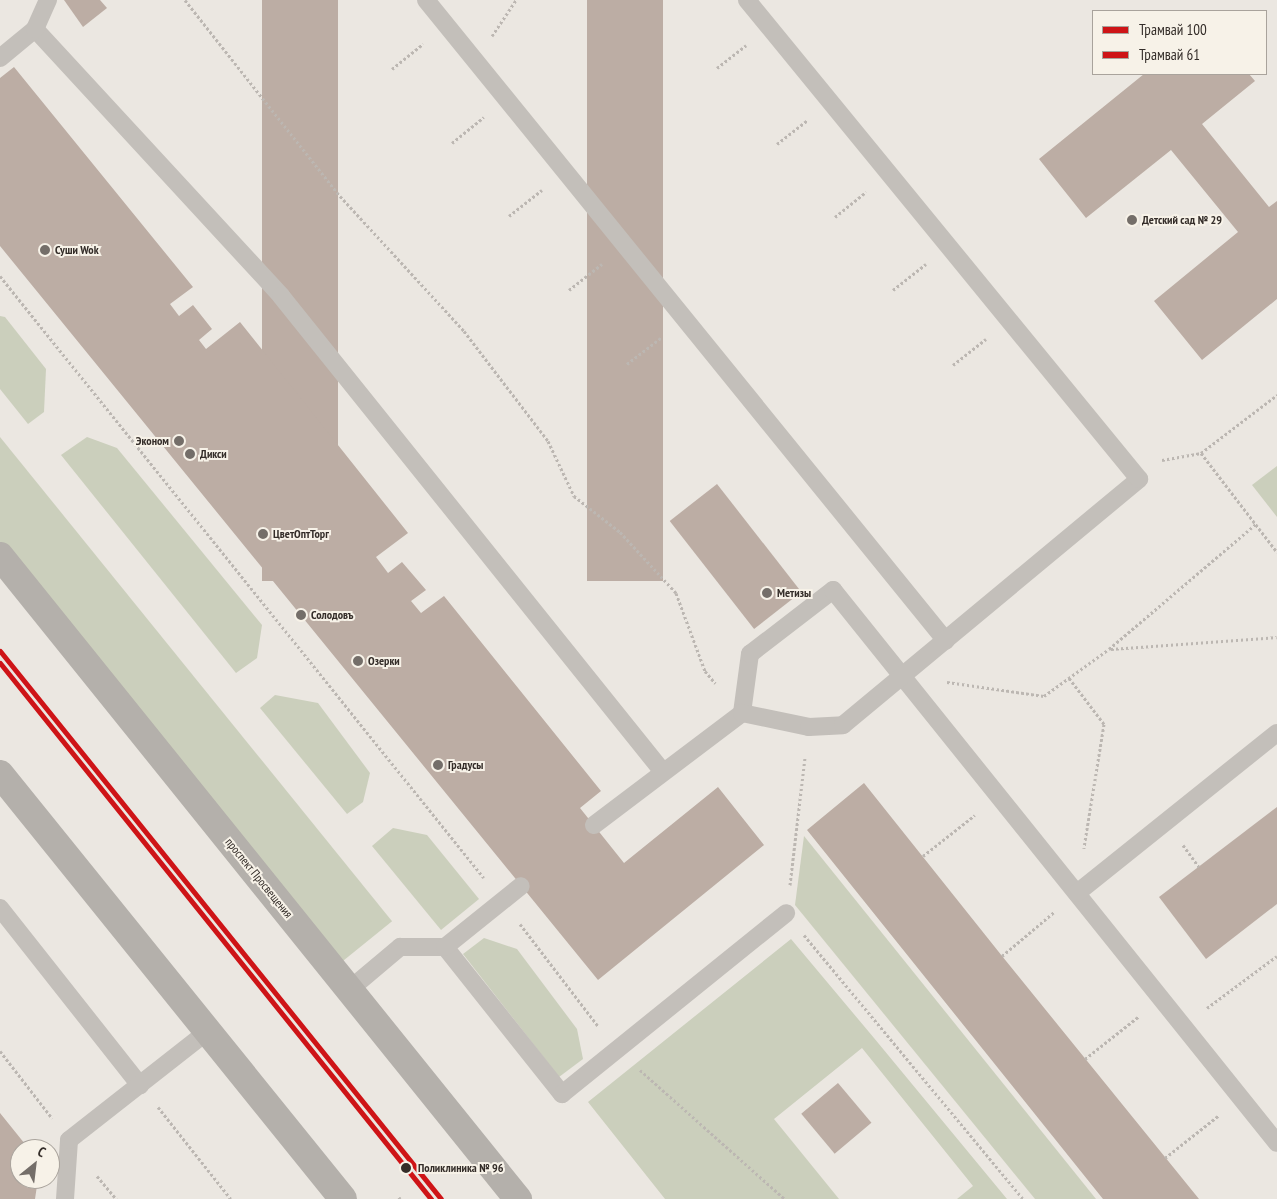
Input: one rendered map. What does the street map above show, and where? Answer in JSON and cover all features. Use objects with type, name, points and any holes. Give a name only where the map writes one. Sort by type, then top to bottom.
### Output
[{"type":"main road","name":"проспект Просвещения","points":[[0,556],[518,1199]]},
{"type":"main road","points":[[0,774],[343,1199]]},
{"type":"lane","points":[[0,58],[35,30],[48,0]]},
{"type":"lane","points":[[426,0],[683,320],[946,641]]},
{"type":"lane","points":[[742,714],[809,727],[842,725],[904,676],[1138,479],[747,0]]},
{"type":"lane","points":[[35,30],[281,296],[663,772]]},
{"type":"lane","points":[[594,825],[742,714],[750,654],[833,590],[904,676],[1277,1143]]},
{"type":"lane","points":[[1077,893],[1277,733]]},
{"type":"lane","points":[[349,990],[400,947],[445,947],[501,900],[521,886]]},
{"type":"lane","points":[[0,908],[140,1085]]},
{"type":"lane","points":[[445,947],[562,1094],[786,913]]},
{"type":"lane","points":[[65,1199],[69,1140],[208,1031]]},
{"type":"path","points":[[185,0],[340,196],[464,331],[548,441],[574,496],[620,532],[676,593],[705,671],[742,714]]},
{"type":"path","points":[[476,62],[516,0]]},
{"type":"path","points":[[392,69],[446,26]]},
{"type":"path","points":[[717,68],[769,27]]},
{"type":"path","points":[[452,143],[506,100]]},
{"type":"path","points":[[777,144],[830,102]]},
{"type":"path","points":[[510,216],[564,172]]},
{"type":"path","points":[[835,217],[889,174]]},
{"type":"path","points":[[569,290],[624,246]]},
{"type":"path","points":[[893,290],[948,246]]},
{"type":"path","points":[[0,276],[501,900],[617,1050],[785,1199]]},
{"type":"path","points":[[628,364],[683,320]]},
{"type":"path","points":[[953,365],[1010,320]]},
{"type":"path","points":[[1127,466],[1202,454],[1277,395]]},
{"type":"path","points":[[1202,454],[1277,552]]},
{"type":"path","points":[[904,676],[1044,696],[1109,649],[1256,524]]},
{"type":"path","points":[[1109,649],[1277,637]]},
{"type":"path","points":[[1002,956],[1077,893],[1104,724],[1069,678]]},
{"type":"path","points":[[809,727],[786,913],[1023,1199]]},
{"type":"path","points":[[923,856],[999,795]]},
{"type":"path","points":[[1183,1025],[1277,957]]},
{"type":"path","points":[[1086,1059],[1161,998]]},
{"type":"path","points":[[140,1085],[231,1199]]},
{"type":"path","points":[[1165,1158],[1240,1097]]},
{"type":"green space","points":[[0,316],[5,317],[46,369],[44,412],[28,424],[0,389]]},
{"type":"green space","points":[[0,437],[392,921],[336,966],[0,551]]},
{"type":"green space","points":[[87,437],[117,448],[262,625],[257,658],[236,673],[61,455]]},
{"type":"green space","points":[[1277,466],[1277,517],[1252,485]]},
{"type":"green space","points":[[275,695],[318,703],[370,773],[363,802],[347,814],[260,708]]},
{"type":"green space","points":[[393,828],[427,835],[479,899],[441,930],[372,846]]},
{"type":"green space","points":[[804,836],[1096,1199],[1035,1199],[795,905]]},
{"type":"green space","points":[[484,938],[517,949],[577,1029],[583,1059],[559,1077],[463,954]]},
{"type":"green space","points":[[791,939],[1007,1199],[957,1199],[973,1186],[862,1048],[774,1119],[839,1199],[665,1199],[588,1102]]},
{"type":"building","points":[[64,0],[100,0],[107,8],[83,27]]},
{"type":"building","points":[[262,0],[338,0],[338,581],[262,581]]},
{"type":"building","points":[[587,0],[663,0],[663,581],[587,581]]},
{"type":"building","points":[[14,67],[193,287],[170,304],[179,316],[193,305],[212,329],[199,340],[206,349],[240,322],[408,533],[376,557],[388,573],[402,562],[426,590],[411,601],[421,613],[444,596],[601,791],[580,808],[624,863],[718,787],[764,845],[598,980],[0,246],[0,78]]},
{"type":"building","points":[[1143,75],[1250,75],[1255,81],[1202,124],[1269,207],[1277,201],[1277,299],[1202,360],[1154,301],[1238,232],[1171,150],[1086,218],[1039,159]]},
{"type":"building","points":[[717,484],[801,592],[754,629],[670,521]]},
{"type":"building","points":[[864,783],[1199,1199],[1103,1199],[807,830]]},
{"type":"building","points":[[1277,807],[1277,904],[1206,959],[1159,897]]},
{"type":"building","points":[[838,1083],[871,1123],[835,1154],[801,1114]]},
{"type":"building","points":[[0,1113],[21,1139],[10,1139],[10,1189],[36,1189],[35,1199],[0,1199]]},
{"type":"tram line","name":"100","points":[[0,651],[441,1199]]},
{"type":"tram line","name":"61","points":[[0,663],[431,1199]]},
{"type":"place","name":"Детский сад № 29","points":[[1132,220]]},
{"type":"place","name":"Суши Wok","points":[[45,250]]},
{"type":"place","name":"Эконом","points":[[179,441]]},
{"type":"place","name":"Дикси","points":[[190,454]]},
{"type":"place","name":"ЦветОптТорг","points":[[263,534]]},
{"type":"place","name":"Метизы","points":[[767,593]]},
{"type":"place","name":"Солодовъ","points":[[301,615]]},
{"type":"place","name":"Озерки","points":[[358,661]]},
{"type":"place","name":"Градусы","points":[[438,765]]},
{"type":"place","name":"Поликлиника № 96","points":[[406,1168]]}]
